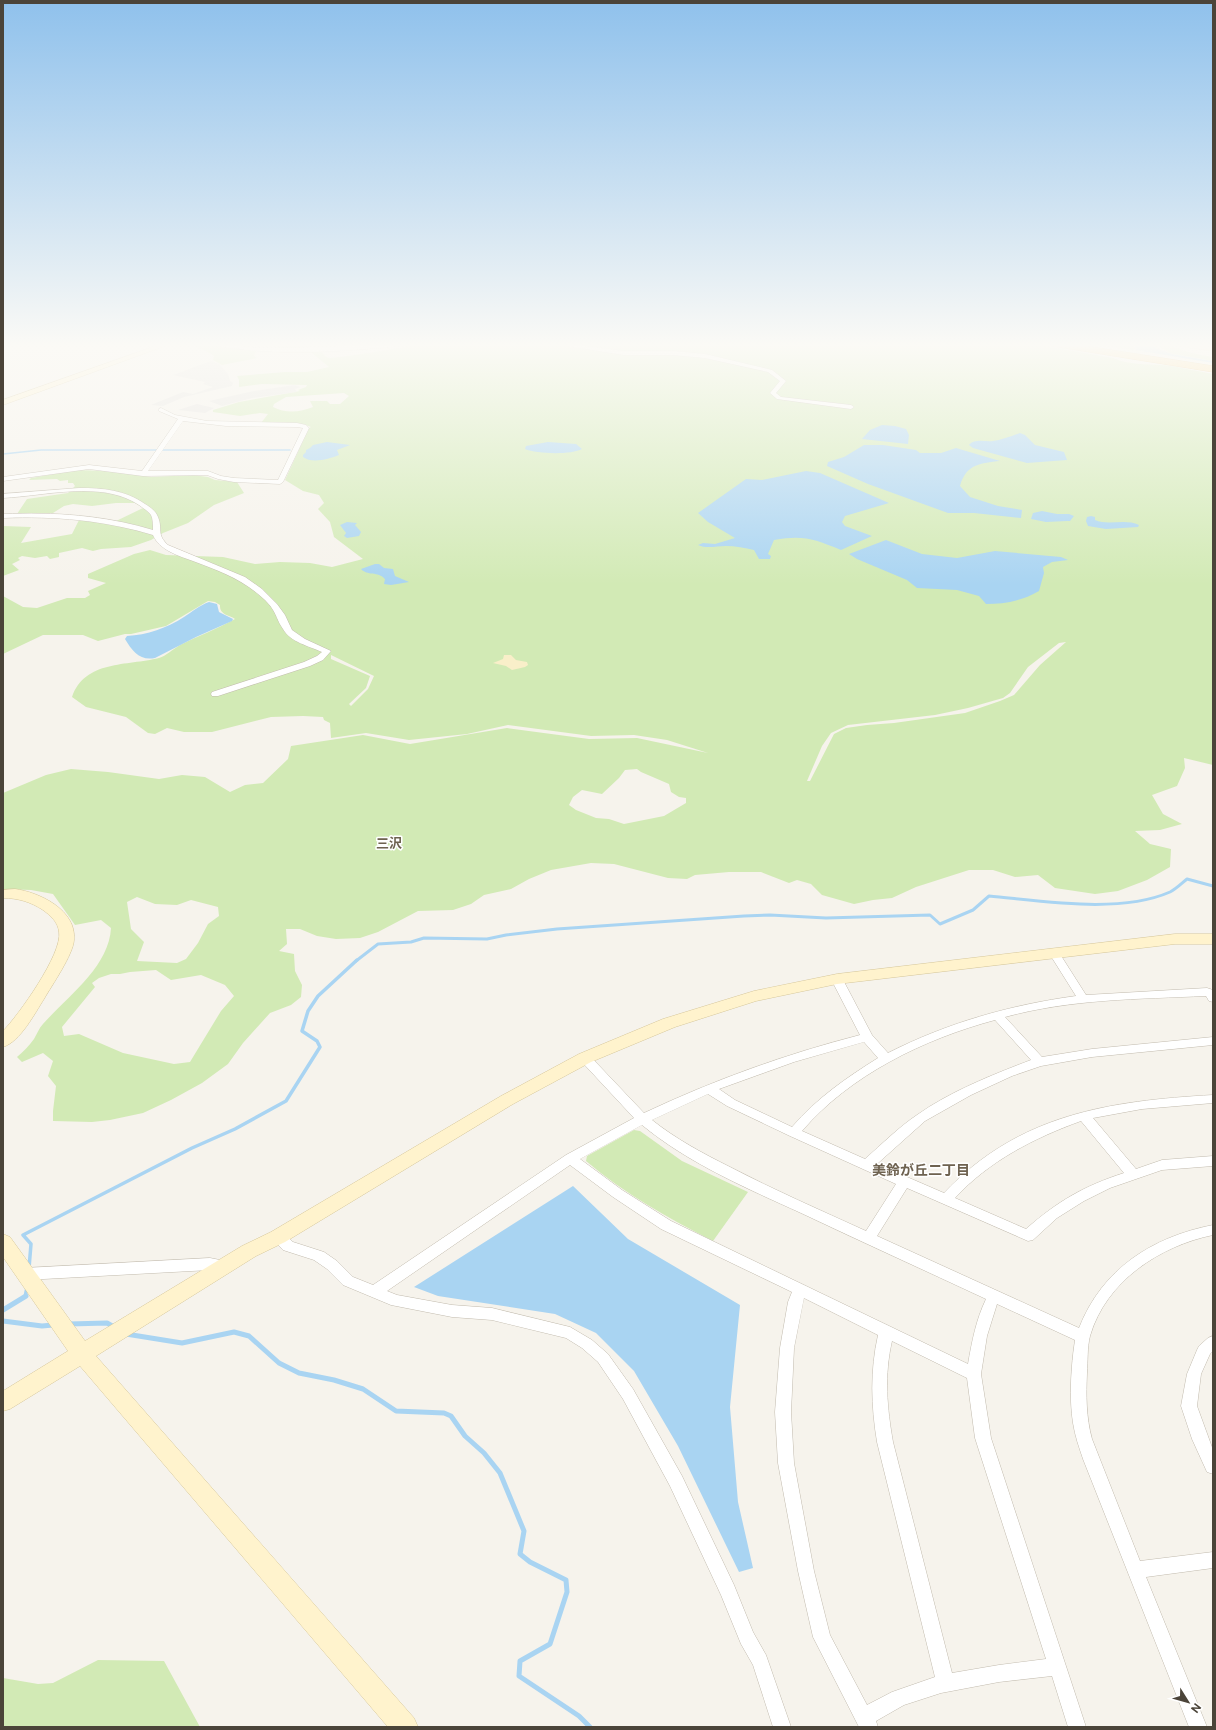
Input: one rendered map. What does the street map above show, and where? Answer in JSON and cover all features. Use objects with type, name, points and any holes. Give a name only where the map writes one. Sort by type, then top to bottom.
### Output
[{"type":"street","points":[[143,474],[178,424]]},
{"type":"street","points":[[3,479],[88,467],[143,474],[208,473],[220,478],[234,480],[280,482],[306,428],[297,424],[247,425],[233,424]]},
{"type":"street","points":[[3,496],[103,491],[115,493],[136,500],[151,511],[156,519],[155,533],[160,542],[178,553],[223,570],[252,585],[280,613],[288,631],[327,651],[320,658],[307,664],[215,694]]},
{"type":"street","points":[[3,516],[27,514],[67,516],[119,522],[155,533]]},
{"type":"street","points":[[3,894],[20,894],[43,902],[62,921],[67,931],[67,941],[62,956],[20,1023],[3,1041]]},
{"type":"street","points":[[3,1402],[227,1266],[249,1251],[278,1237],[507,1100],[585,1058],[669,1023],[754,996],[836,979],[1175,939],[1213,939]]},
{"type":"street","points":[[1054,953],[1083,999]]},
{"type":"street","points":[[836,979],[866,1037],[886,1059]]},
{"type":"street","points":[[794,1133],[824,1100],[857,1076],[886,1059],[929,1038],[968,1023],[997,1015],[1083,999],[1207,992],[1213,998]]},
{"type":"street","points":[[997,1015],[1039,1062]]},
{"type":"street","points":[[374,1292],[572,1158],[643,1119],[768,1065],[819,1049],[866,1037]]},
{"type":"street","points":[[868,1164],[921,1118],[966,1092],[1008,1073],[1039,1062],[1092,1053],[1213,1041]]},
{"type":"street","points":[[585,1058],[643,1119],[666,1138],[688,1151],[759,1188],[870,1237],[1083,1337]]},
{"type":"street","points":[[710,1089],[732,1103],[794,1133],[868,1164],[1028,1236],[1052,1214],[1078,1197],[1105,1184],[1162,1165],[1213,1161]]},
{"type":"street","points":[[946,1199],[970,1175],[995,1157],[1031,1136],[1084,1116],[1119,1108],[1213,1099]]},
{"type":"street","points":[[1084,1116],[1133,1174]]},
{"type":"street","points":[[572,1158],[604,1185],[634,1206],[666,1225],[974,1374]]},
{"type":"street","points":[[870,1237],[905,1181]]},
{"type":"street","points":[[1198,1727],[1091,1459],[1080,1419],[1079,1385],[1083,1337],[1091,1317],[1118,1277],[1136,1262],[1156,1249],[1199,1232],[1213,1230]]},
{"type":"street","points":[[278,1237],[288,1246],[319,1256],[332,1265],[348,1280],[396,1301],[452,1311],[492,1314],[570,1333],[587,1344],[603,1358],[628,1394],[676,1480],[728,1590],[747,1638],[760,1661],[782,1727]]},
{"type":"street","points":[[3,1242],[82,1354],[405,1727]]},
{"type":"street","points":[[25,1274],[210,1264],[227,1266]]},
{"type":"street","points":[[800,1290],[795,1302],[787,1348],[783,1412],[786,1464],[806,1571],[822,1638],[866,1723],[903,1696],[946,1684],[1003,1672],[1057,1667]]},
{"type":"street","points":[[994,1296],[987,1311],[980,1336],[974,1374],[983,1438],[1077,1727]]},
{"type":"street","points":[[886,1332],[880,1356],[878,1392],[883,1433],[888,1459],[946,1684]]},
{"type":"street","points":[[1213,1342],[1204,1350],[1194,1374],[1189,1406],[1200,1439],[1213,1467]]},
{"type":"street","points":[[1135,1570],[1213,1560]]},
{"type":"green space","points":[[291,424],[1213,424],[1213,765],[1184,758],[1185,768],[1177,786],[1152,795],[1163,814],[1182,824],[1160,830],[1135,831],[1150,844],[1171,849],[1170,867],[1147,880],[1118,891],[1095,894],[1055,888],[1038,875],[1015,877],[993,870],[969,870],[916,887],[892,898],[854,904],[822,895],[811,884],[797,880],[789,883],[761,872],[729,872],[695,875],[687,879],[668,878],[614,864],[591,863],[551,870],[529,879],[511,889],[484,895],[471,904],[453,910],[418,911],[378,932],[360,938],[336,939],[317,936],[300,929],[286,929],[287,944],[279,951],[294,954],[295,971],[302,985],[301,997],[291,1005],[270,1013],[243,1043],[228,1064],[202,1083],[143,1113],[92,1122],[53,1121],[56,1086],[48,1076],[53,1061],[43,1053],[22,1062],[17,1057],[32,1042],[39,1029],[75,992],[95,968],[103,956],[111,928],[101,920],[75,925],[53,894],[31,890],[3,889],[3,793],[46,775],[71,769],[159,779],[182,775],[205,777],[230,792],[245,785],[263,783],[288,759],[291,746],[363,735],[410,744],[507,728],[589,739],[637,738],[708,753],[667,740],[634,735],[591,736],[508,725],[467,734],[409,740],[366,733],[331,738],[330,723],[324,720],[323,717],[303,716],[271,717],[212,732],[184,732],[167,728],[155,734],[148,733],[126,717],[86,707],[72,697],[78,685],[87,676],[97,671],[121,664],[162,657],[180,645],[235,619],[223,613],[220,605],[215,602],[208,601],[166,626],[98,641],[83,635],[43,635],[3,654],[3,596],[23,607],[37,608],[67,598],[85,598],[90,595],[88,591],[106,583],[88,578],[88,574],[134,554],[150,550],[166,555],[223,557],[255,564],[280,562],[310,563],[332,567],[363,559],[334,537],[330,522],[318,509],[324,503],[319,495],[303,491],[285,480],[309,428],[311,427],[302,424]],"holes":[[[1066,642],[1040,665],[1014,695],[1000,701],[965,713],[846,728],[834,734],[810,781],[807,781],[822,746],[831,733],[848,725],[935,715],[968,708],[1003,698],[1010,693],[1028,667],[1059,643]],[[331,655],[374,676],[368,689],[351,706],[349,704],[366,688],[370,676],[331,659]],[[637,769],[669,784],[671,792],[679,797],[686,798],[686,803],[664,816],[624,824],[609,819],[596,818],[576,810],[569,805],[573,797],[582,790],[602,794],[619,778],[625,770]],[[137,897],[155,904],[177,905],[191,900],[218,907],[219,916],[208,924],[198,943],[186,959],[177,963],[137,961],[144,942],[131,929],[127,902]],[[156,970],[171,980],[201,975],[225,985],[234,996],[221,1011],[190,1062],[174,1064],[123,1053],[79,1034],[64,1036],[62,1027],[95,987],[92,983],[99,978],[111,974]]]},
{"type":"green space","points":[[77,470],[107,471],[151,477],[193,475],[208,477],[215,480],[237,482],[244,493],[214,505],[188,523],[163,533],[151,540],[131,547],[93,551],[82,548],[59,553],[59,557],[50,559],[47,556],[35,558],[22,556],[18,558],[20,560],[12,564],[19,570],[3,576],[3,526],[31,527],[21,543],[72,534],[79,520],[114,522],[143,508],[135,503],[116,503],[92,506],[73,504],[64,506],[53,513],[17,514],[27,499],[68,493],[75,486],[73,483],[68,483],[68,480],[29,480],[31,478]]},
{"type":"green space","points":[[634,1130],[640,1131],[682,1161],[748,1192],[713,1241],[631,1195],[586,1161],[587,1156]]},
{"type":"green space","points":[[98,1660],[164,1661],[200,1727],[3,1727],[3,1678],[38,1684],[53,1683]]},
{"type":"sand","points":[[504,655],[511,655],[516,660],[527,662],[528,665],[512,670],[506,666],[493,663],[503,659]]},
{"type":"water","points":[[882,425],[906,429],[909,435],[908,444],[862,439],[870,430]]},
{"type":"water","points":[[1020,433],[1025,435],[1035,445],[1064,452],[1067,460],[1027,463],[973,448],[969,445],[974,442],[996,440]]},
{"type":"water","points":[[327,442],[350,445],[337,450],[339,455],[326,459],[311,460],[303,457],[306,450],[313,445]]},
{"type":"water","points":[[548,442],[576,444],[582,449],[570,452],[554,453],[537,452],[525,449],[526,446]]},
{"type":"water","points":[[864,445],[883,445],[916,450],[920,453],[941,453],[956,448],[1000,461],[981,464],[970,469],[966,473],[960,486],[970,497],[998,506],[1022,510],[1021,518],[974,513],[948,513],[868,484],[827,466],[828,462],[844,457]]},
{"type":"water","points":[[806,471],[820,473],[889,503],[845,516],[842,522],[845,526],[872,536],[841,550],[808,539],[793,538],[774,540],[768,554],[771,556],[770,559],[759,559],[754,550],[729,546],[705,547],[698,545],[703,543],[715,544],[735,538],[708,522],[698,513],[746,479],[762,480]]},
{"type":"water","points":[[1042,511],[1057,514],[1069,514],[1074,516],[1070,521],[1046,522],[1031,519],[1033,513]]},
{"type":"water","points":[[1087,517],[1095,517],[1095,520],[1100,522],[1128,522],[1139,525],[1138,527],[1106,529],[1088,526],[1086,521]]},
{"type":"water","points":[[347,522],[357,523],[355,525],[361,532],[359,536],[347,538],[344,536],[346,533],[340,525]]},
{"type":"water","points":[[886,540],[922,554],[957,558],[995,551],[1061,557],[1068,560],[1052,562],[1043,567],[1044,573],[1039,591],[1013,601],[986,604],[979,596],[957,590],[917,588],[907,580],[857,559],[849,554]]},
{"type":"water","points":[[379,564],[384,568],[393,569],[395,576],[409,582],[391,585],[384,584],[385,579],[379,575],[363,571],[361,569]]},
{"type":"water","points":[[209,602],[217,604],[219,612],[233,619],[232,621],[150,659],[137,654],[125,639],[127,636],[142,634],[164,628]]},
{"type":"water","points":[[573,1186],[628,1239],[740,1305],[730,1407],[738,1502],[753,1568],[739,1572],[678,1446],[634,1371],[596,1333],[555,1314],[438,1296],[414,1287]]},
{"type":"waterway","points":[[3,454],[41,450],[290,450]]},
{"type":"waterway","points":[[356,961],[378,944],[411,942],[424,938],[487,939],[506,935],[557,929],[770,915],[826,918],[930,915],[940,924],[973,910],[989,896],[1057,903],[1128,903],[1150,899],[1170,892],[1187,879],[1213,886]]},
{"type":"waterway","points":[[29,1268],[31,1244],[23,1235],[192,1148],[235,1129],[286,1101],[320,1047],[317,1041],[302,1031],[308,1011],[318,996],[357,960]]},
{"type":"waterway","points":[[25,1297],[27,1287]]},
{"type":"waterway","points":[[3,1310],[25,1297]]},
{"type":"waterway","points":[[3,1321],[42,1326],[53,1325]]},
{"type":"waterway","points":[[69,1324],[107,1323],[114,1327]]},
{"type":"waterway","points":[[126,1334],[182,1343],[234,1332],[249,1336],[279,1363],[299,1373],[334,1380],[363,1389],[396,1411],[444,1413],[451,1416],[465,1436],[484,1453],[500,1473],[524,1531],[520,1554],[530,1562],[566,1580],[567,1592],[550,1644],[520,1661],[519,1676],[579,1716],[590,1727]]},
{"type":"district","name":"三沢","points":[[389,843]]},
{"type":"district","name":"美鈴が丘二丁目","points":[[921,1170]]}]
